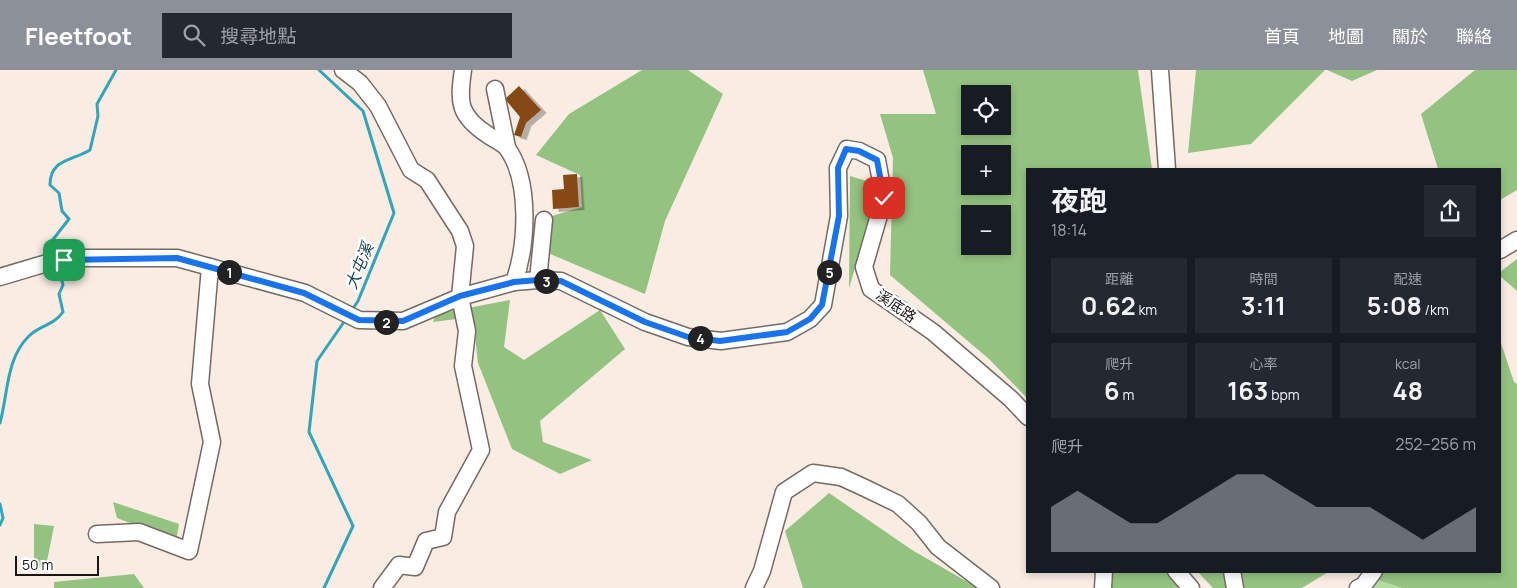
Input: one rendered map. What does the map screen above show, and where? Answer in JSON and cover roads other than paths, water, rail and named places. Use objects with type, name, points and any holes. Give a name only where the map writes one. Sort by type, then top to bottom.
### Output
[{"type":"street","points":[[343,70],[360,83],[378,106],[410,170],[427,180],[460,231],[465,246],[460,296],[467,331],[463,366],[481,450],[447,512],[443,537],[426,541],[415,566],[399,565],[382,588]]},
{"type":"street","points":[[463,70],[459,97],[470,123],[507,147]]},
{"type":"street","points":[[1160,70],[1167,168]]},
{"type":"street","points":[[495,89],[507,147],[523,187],[524,206],[519,268],[514,282]]},
{"type":"street","name":"溪底路","points":[[0,277],[57,261],[177,258],[304,293],[339,308],[359,320],[403,321],[460,296],[514,282],[561,281],[645,322],[688,337],[720,341],[787,332],[810,319],[822,305],[839,216],[838,168],[846,149],[859,151],[877,160],[884,198],[864,267],[871,289],[933,332],[1010,398],[1026,415]]},
{"type":"street","points":[[538,280],[544,220]]},
{"type":"street","points":[[1501,249],[1517,240]]},
{"type":"street","points":[[97,534],[139,532],[189,551],[212,442],[200,384],[210,267]]},
{"type":"street","points":[[754,588],[762,571],[784,492],[813,473],[841,477],[898,504],[919,523],[938,547],[991,588]]},
{"type":"street","points":[[1103,588],[1104,573]]},
{"type":"street","points":[[1178,573],[1191,588]]},
{"type":"street","points":[[1232,573],[1235,588]]},
{"type":"street","points":[[1358,588],[1363,586],[1373,573]]},
{"type":"waterway","points":[[55,257],[51,242],[69,219],[62,211],[59,193],[50,185],[51,176],[58,165],[90,150],[98,116],[97,104],[116,70]]},
{"type":"waterway","name":"大屯溪","points":[[319,70],[363,111],[394,213],[358,301],[352,310]]},
{"type":"waterway","points":[[0,423],[9,377],[21,345],[33,332],[55,320],[63,312],[59,294],[63,285],[58,265]]},
{"type":"waterway","name":"大屯溪","points":[[324,588],[353,526],[309,432],[317,361],[346,319]]},
{"type":"waterway","points":[[0,504],[3,518],[0,525]]}]
